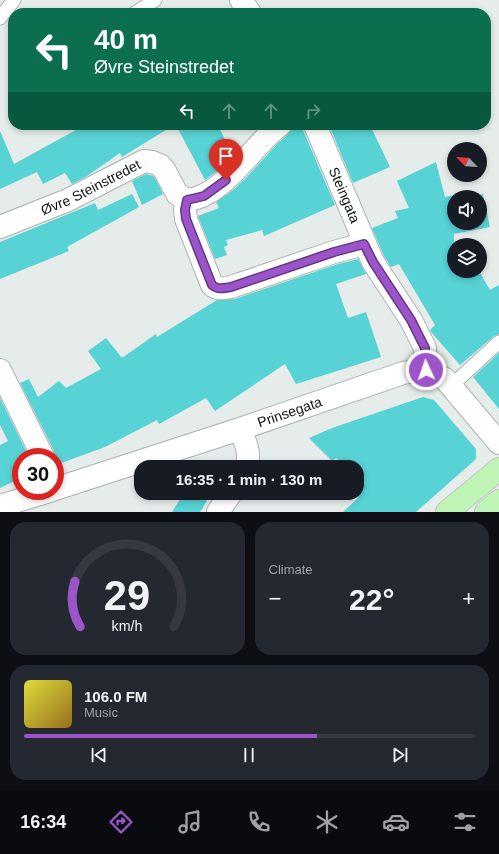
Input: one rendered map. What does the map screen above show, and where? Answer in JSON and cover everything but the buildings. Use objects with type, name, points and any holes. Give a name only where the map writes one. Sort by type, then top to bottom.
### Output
[{"type":"main road","points":[[447,512],[499,468]]},
{"type":"main road","points":[[486,512],[499,500]]},
{"type":"street","points":[[275,130],[226,180],[204,196],[187,200],[185,210],[186,219],[212,285],[215,288],[222,289],[231,287],[334,252],[364,244]]},
{"type":"street","name":"Steingata","points":[[317,130],[364,244],[373,262],[411,320],[425,348],[426,370]]},
{"type":"street","name":"Øvre Steinstredet","points":[[0,227],[68,200],[144,161],[160,165],[165,171],[177,194],[187,200]]},
{"type":"street","points":[[0,370],[39,448]]},
{"type":"street","points":[[426,370],[445,379],[499,443]]},
{"type":"street","name":"Prinsegata","points":[[64,485],[240,429],[404,373],[426,370]]},
{"type":"street","points":[[240,429],[247,445],[248,460]]},
{"type":"street","name":"Prinsegata","points":[[0,506],[18,500]]},
{"type":"street","points":[[218,512],[226,500]]},
{"type":"lane","points":[[0,18],[14,0]]},
{"type":"lane","points":[[143,8],[156,0]]},
{"type":"lane","points":[[451,386],[499,342]]},
{"type":"route","points":[[226,180],[204,196],[187,200],[185,210],[186,219],[212,285],[215,288],[222,289],[231,287],[334,252],[364,244],[373,262],[411,320],[425,348],[426,370]]}]
